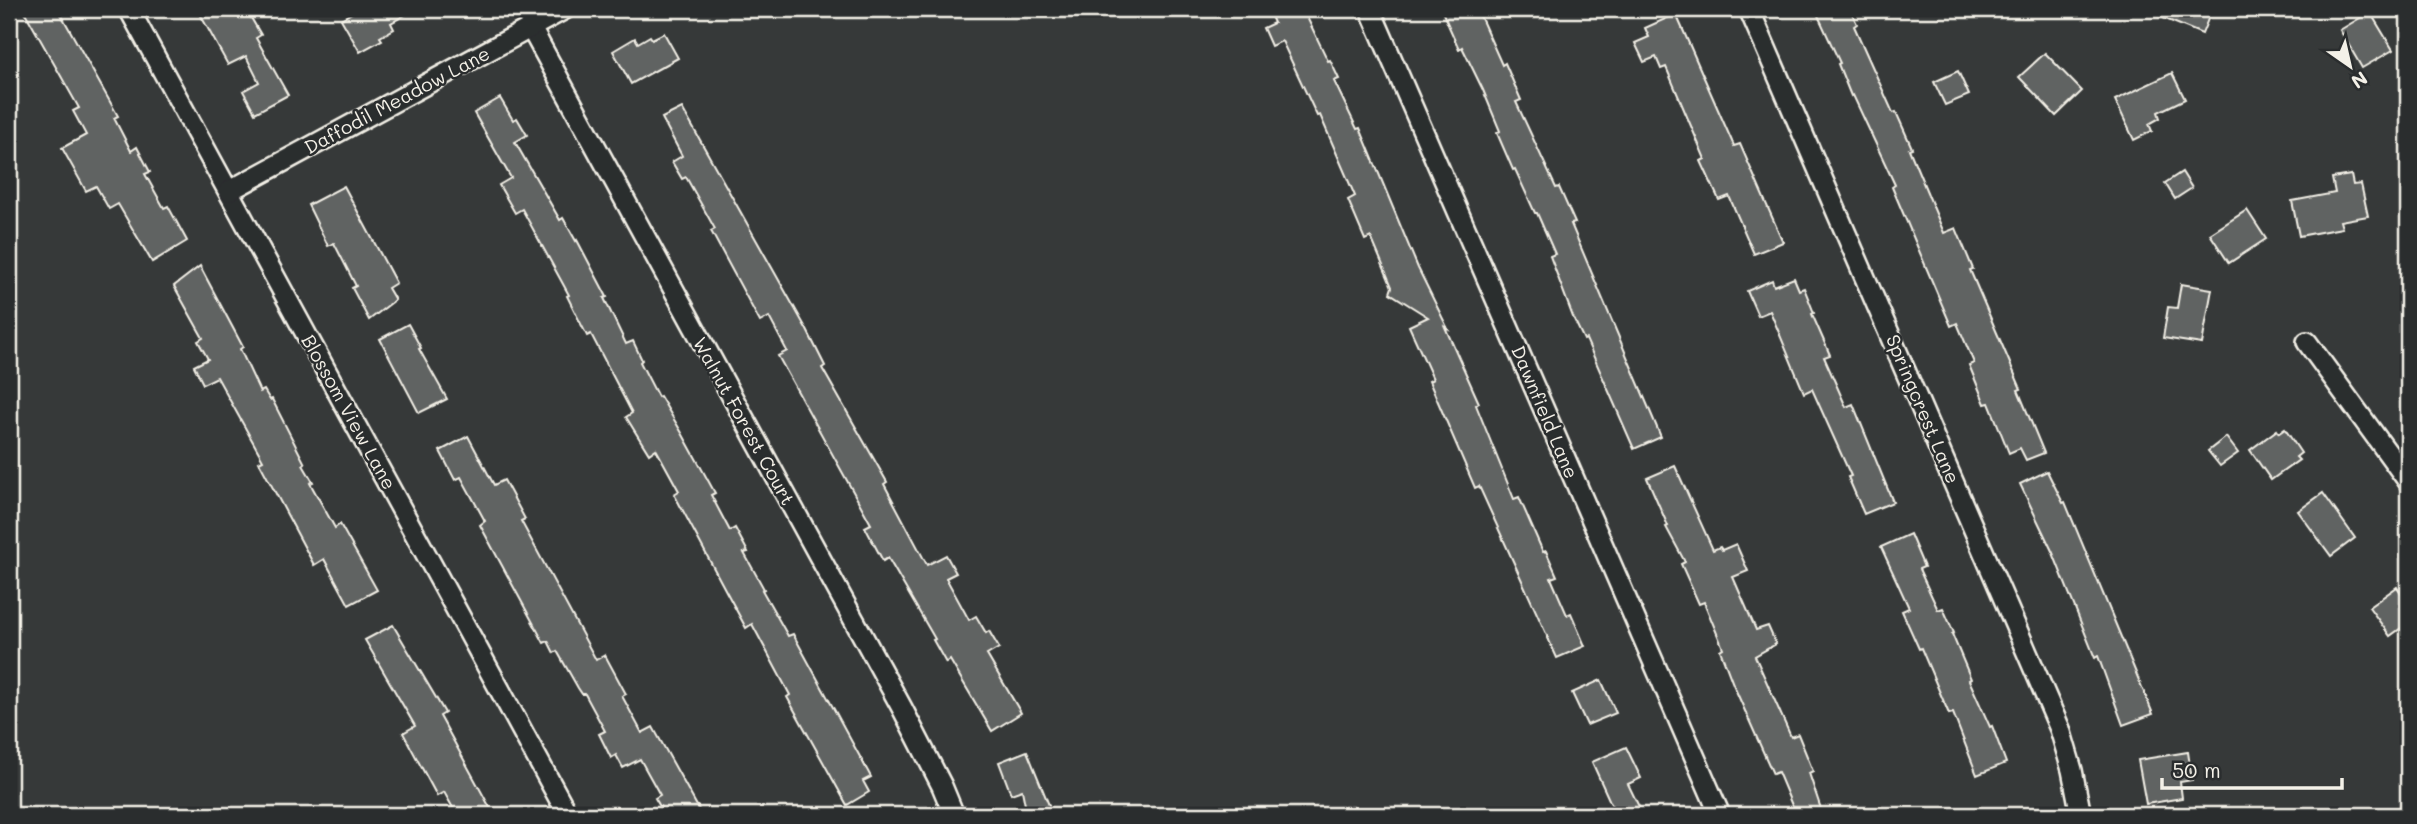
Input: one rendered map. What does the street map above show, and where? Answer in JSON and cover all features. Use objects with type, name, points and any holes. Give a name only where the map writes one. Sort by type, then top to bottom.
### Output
[{"type":"street","name":"Blossom View Lane","points":[[129,9],[568,815]]},
{"type":"street","name":"Daffodil Meadow Lane","points":[[229,191],[565,9]]},
{"type":"street","name":"Dawnfield Lane","points":[[1370,9],[1720,815]]},
{"type":"street","name":"Springcrest Lane","points":[[1749,9],[2060,729],[2072,769],[2081,815]]},
{"type":"street","name":"Walnut Forest Court","points":[[531,28],[902,708],[954,815]]},
{"type":"street","points":[[2307,342],[2408,481]]},
{"type":"building","points":[[23,9],[58,9],[118,116],[114,118],[131,151],[137,147],[150,172],[145,174],[164,208],[168,206],[187,241],[152,262],[118,204],[109,209],[96,186],[86,191],[62,148],[86,135],[73,111],[79,108]]},
{"type":"building","points":[[215,9],[246,9],[261,35],[256,38],[288,95],[255,113],[243,91],[259,82],[246,56],[228,65],[201,16]]},
{"type":"building","points":[[359,9],[416,9],[391,23],[394,29],[380,37],[382,40],[360,52],[341,19]]},
{"type":"building","points":[[1268,9],[1303,9],[1328,61],[1330,60],[1339,79],[1334,81],[1357,129],[1360,128],[1418,268],[1448,329],[1445,327],[1479,403],[1476,405],[1514,499],[1519,497],[1543,552],[1546,551],[1557,576],[1551,578],[1567,615],[1571,613],[1585,646],[1557,658],[1479,486],[1475,488],[1429,381],[1433,379],[1409,326],[1428,317],[1390,293],[1392,287],[1371,237],[1365,240],[1348,200],[1355,196],[1320,115],[1317,116],[1282,41],[1271,46],[1263,28],[1274,23]]},
{"type":"building","points":[[1441,9],[1477,9],[1502,65],[1505,63],[1521,100],[1516,102],[1575,223],[1571,224],[1661,437],[1634,449],[1586,339],[1584,340],[1573,317],[1550,256],[1555,254],[1515,169],[1513,170],[1483,90],[1462,47],[1459,49]]},
{"type":"building","points":[[1815,9],[1850,9],[1857,24],[1854,26],[1893,113],[1896,112],[1912,148],[1909,149],[1944,233],[1956,228],[1973,269],[1970,270],[2021,389],[2018,390],[2044,453],[2026,460],[2020,448],[2009,453],[1989,403],[1985,404],[1969,365],[1974,363],[1957,323],[1951,326],[1892,187],[1895,185],[1853,95],[1851,96],[1838,64],[1840,63]]},
{"type":"building","points":[[2141,9],[2212,9],[2202,34]]},
{"type":"building","points":[[2370,12],[2393,50],[2362,68],[2340,30]]},
{"type":"building","points":[[1676,14],[1734,146],[1740,144],[1783,242],[1754,254],[1729,196],[1719,200],[1701,161],[1705,159],[1666,67],[1661,69],[1656,57],[1644,62],[1635,43],[1649,37],[1645,28]]},
{"type":"building","points":[[664,33],[678,58],[631,84],[613,51],[635,38],[638,43],[650,36],[652,39]]},
{"type":"building","points":[[2045,53],[2082,91],[2056,116],[2019,77]]},
{"type":"building","points":[[1958,71],[1969,95],[1945,105],[1934,82]]},
{"type":"building","points":[[2172,73],[2185,99],[2158,112],[2160,118],[2149,124],[2152,131],[2134,140],[2115,100]]},
{"type":"building","points":[[500,98],[513,120],[517,118],[527,135],[515,142],[560,220],[563,218],[577,240],[607,297],[604,298],[626,344],[633,341],[642,360],[640,362],[658,397],[660,396],[682,433],[715,493],[711,495],[730,531],[735,528],[748,552],[744,553],[764,589],[762,590],[788,636],[793,634],[871,777],[863,781],[869,792],[847,805],[787,697],[790,695],[752,624],[746,628],[727,593],[674,494],[679,491],[656,449],[649,454],[626,417],[632,413],[591,334],[587,336],[567,296],[569,295],[522,209],[515,213],[499,185],[511,178],[474,113]]},
{"type":"building","points":[[682,108],[807,330],[825,366],[822,368],[887,482],[884,484],[927,565],[946,555],[956,573],[946,578],[969,620],[976,616],[999,648],[987,655],[1021,713],[992,731],[950,660],[946,663],[888,558],[883,561],[865,527],[871,524],[778,356],[787,351],[769,317],[760,322],[711,231],[715,229],[686,177],[682,179],[672,162],[682,156],[662,118]]},
{"type":"building","points":[[2182,172],[2192,188],[2175,199],[2165,183]]},
{"type":"building","points":[[2351,175],[2353,185],[2361,184],[2368,216],[2340,221],[2342,228],[2299,236],[2292,201],[2335,193],[2332,178]]},
{"type":"building","points":[[344,186],[396,283],[388,288],[395,300],[369,320],[352,288],[356,286],[334,243],[328,246],[308,205]]},
{"type":"building","points":[[2247,210],[2266,239],[2229,263],[2210,234]]},
{"type":"building","points":[[200,266],[243,347],[240,349],[260,392],[264,390],[270,400],[272,399],[305,464],[303,465],[313,482],[310,483],[335,528],[340,524],[377,590],[349,605],[324,559],[314,565],[259,462],[263,460],[217,377],[203,384],[194,366],[208,359],[198,341],[203,338],[174,286]]},
{"type":"building","points":[[1794,278],[1799,290],[1804,288],[1830,355],[1824,357],[1846,407],[1853,404],[1893,502],[1864,514],[1848,477],[1851,476],[1812,389],[1804,393],[1770,311],[1758,316],[1747,291],[1772,280],[1774,286]]},
{"type":"building","points":[[2181,284],[2212,289],[2202,344],[2163,338],[2168,307],[2177,308]]},
{"type":"building","points":[[408,324],[447,399],[419,413],[380,339]]},
{"type":"building","points":[[2285,429],[2301,453],[2296,457],[2299,460],[2271,480],[2250,450],[2277,430],[2279,433]]},
{"type":"building","points":[[468,436],[494,485],[504,480],[525,519],[521,521],[596,660],[605,655],[626,694],[622,696],[642,733],[653,727],[702,815],[665,815],[655,798],[660,795],[640,759],[623,768],[616,755],[611,758],[599,734],[605,731],[585,694],[578,688],[557,651],[554,653],[548,641],[544,643],[480,525],[485,521],[461,477],[455,480],[440,451]]},
{"type":"building","points":[[2226,437],[2238,453],[2220,466],[2208,451]]},
{"type":"building","points":[[1675,466],[1713,550],[1720,547],[1722,550],[1736,544],[1748,571],[1733,577],[1756,630],[1768,626],[1776,644],[1755,656],[1791,737],[1798,734],[1813,771],[1809,773],[1823,815],[1796,815],[1778,772],[1773,774],[1733,684],[1720,650],[1723,648],[1704,602],[1699,604],[1681,564],[1685,562],[1666,527],[1668,526],[1647,478]]},
{"type":"building","points":[[2047,471],[2063,503],[2065,502],[2153,714],[2123,725],[2098,656],[2095,658],[2053,553],[2020,484]]},
{"type":"building","points":[[2323,493],[2355,538],[2331,556],[2298,511]]},
{"type":"building","points":[[1910,534],[1924,567],[1919,569],[1938,610],[1943,608],[1971,679],[1969,680],[1990,727],[1992,726],[2006,763],[1977,775],[1953,713],[1949,714],[1902,611],[1909,608],[1881,547]]},
{"type":"building","points":[[2397,587],[2408,603],[2408,623],[2390,636],[2369,607]]},
{"type":"building","points":[[393,625],[445,713],[440,716],[494,815],[457,815],[444,792],[437,796],[403,733],[415,726],[365,640]]},
{"type":"building","points":[[1601,680],[1616,713],[1587,725],[1572,693]]},
{"type":"building","points":[[1626,747],[1641,778],[1628,784],[1643,815],[1616,815],[1592,762]]},
{"type":"building","points":[[1027,751],[1053,815],[1027,815],[1022,790],[1011,794],[999,762]]},
{"type":"building","points":[[2188,752],[2192,780],[2180,782],[2182,798],[2146,804],[2138,760]]}]
